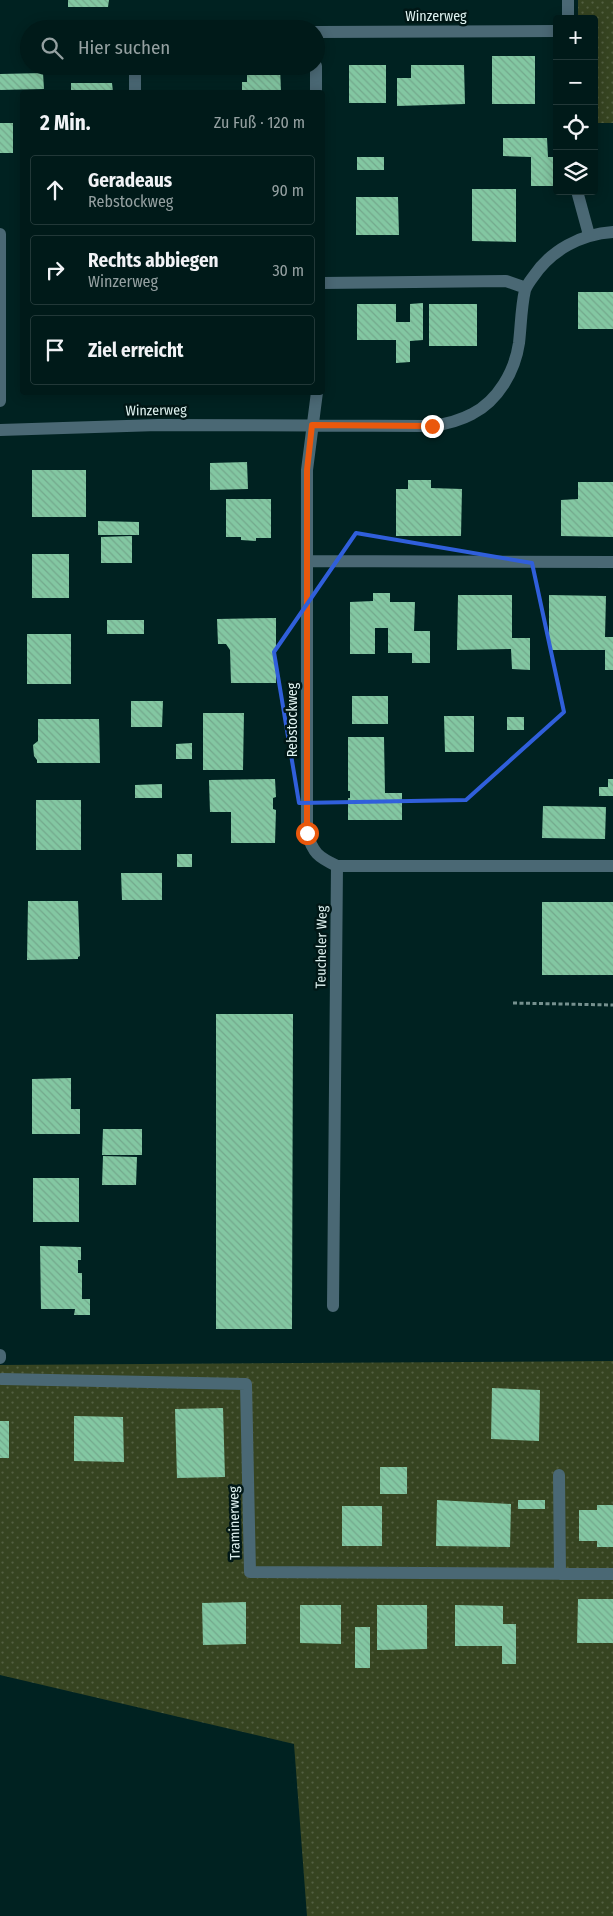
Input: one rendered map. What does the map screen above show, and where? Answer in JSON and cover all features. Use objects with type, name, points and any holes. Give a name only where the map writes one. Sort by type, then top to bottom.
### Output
[{"type":"street","points":[[568,0],[568,15]]},
{"type":"street","name":"Winzerweg","points":[[325,32],[553,31]]},
{"type":"street","points":[[135,75],[135,90]]},
{"type":"street","points":[[316,75],[316,90]]},
{"type":"street","points":[[578,195],[589,235]]},
{"type":"street","name":"Winzerweg","points":[[0,430],[158,425],[432,426],[454,422],[474,414],[503,386],[513,366],[519,344],[521,311],[526,288],[538,270],[552,255],[570,243],[589,235],[613,232]]},
{"type":"street","points":[[0,234],[0,401]]},
{"type":"street","points":[[325,283],[506,281],[526,288]]},
{"type":"street","points":[[312,425],[317,395]]},
{"type":"street","name":"Rebstockweg","points":[[312,425],[307,470],[307,833],[312,848],[322,859],[337,866]]},
{"type":"street","points":[[307,561],[613,562]]},
{"type":"street","points":[[337,866],[613,866]]},
{"type":"street","name":"Teucheler Weg","points":[[333,1306],[337,866]]},
{"type":"street","name":"Traminerweg","points":[[2,1379],[246,1384],[250,1572],[613,1574]]},
{"type":"street","points":[[560,1475],[560,1574]]},
{"type":"path","points":[[513,1003],[613,1005]]},
{"type":"highlighted area","points":[[356,533],[532,563],[564,712],[466,800],[299,803],[274,652]]},
{"type":"green space","points":[[578,0],[613,0],[613,123],[598,123],[598,15],[578,15]]},
{"type":"green space","points":[[613,1361],[613,1916],[307,1916],[294,1744],[0,1675],[0,1365]]},
{"type":"building","points":[[68,0],[109,0],[108,7],[68,7]]},
{"type":"building","points":[[492,56],[535,56],[535,104],[492,104]]},
{"type":"building","points":[[349,65],[386,65],[386,103],[349,103]]},
{"type":"building","points":[[411,65],[464,65],[465,104],[397,106],[397,78],[411,78]]},
{"type":"building","points":[[0,74],[43,75],[44,89],[0,90]]},
{"type":"building","points":[[247,75],[280,75],[281,90],[242,90],[242,82],[247,82]]},
{"type":"building","points":[[71,83],[112,83],[113,90],[71,90]]},
{"type":"building","points":[[0,123],[13,123],[13,153],[0,153]]},
{"type":"building","points":[[503,138],[547,138],[548,157],[553,157],[553,186],[531,186],[531,157],[503,156]]},
{"type":"building","points":[[357,157],[384,157],[384,170],[357,170]]},
{"type":"building","points":[[472,189],[516,189],[516,242],[472,241]]},
{"type":"building","points":[[356,197],[398,197],[399,235],[356,235]]},
{"type":"building","points":[[578,292],[613,292],[613,329],[578,329]]},
{"type":"building","points":[[423,303],[423,340],[410,341],[410,362],[396,363],[396,340],[357,340],[357,304],[396,304],[396,322],[410,322],[410,304]]},
{"type":"building","points":[[429,304],[477,304],[477,346],[429,346]]},
{"type":"building","points":[[247,462],[248,489],[210,490],[210,463]]},
{"type":"building","points":[[32,470],[86,470],[86,517],[32,517]]},
{"type":"building","points":[[408,480],[431,480],[431,488],[462,489],[461,536],[396,536],[396,489],[408,489]]},
{"type":"building","points":[[578,482],[613,482],[613,537],[561,536],[561,500],[578,499]]},
{"type":"building","points":[[226,499],[271,499],[271,538],[256,538],[256,541],[241,540],[241,537],[226,537]]},
{"type":"building","points":[[98,521],[139,522],[139,535],[98,535]]},
{"type":"building","points":[[132,536],[132,563],[101,563],[101,537]]},
{"type":"building","points":[[32,554],[69,554],[69,598],[32,598]]},
{"type":"building","points":[[373,593],[390,593],[390,602],[415,602],[414,631],[430,631],[430,663],[412,663],[412,653],[388,653],[388,628],[375,628],[375,654],[350,654],[350,602],[373,601]]},
{"type":"building","points":[[458,595],[512,595],[512,638],[530,638],[530,670],[512,669],[511,649],[457,650]]},
{"type":"building","points":[[549,595],[606,596],[605,637],[613,637],[613,670],[605,670],[605,650],[549,650]]},
{"type":"building","points":[[276,618],[276,683],[231,683],[230,650],[226,644],[218,644],[217,619]]},
{"type":"building","points":[[107,620],[144,620],[144,634],[107,634]]},
{"type":"building","points":[[27,634],[71,634],[71,684],[27,684]]},
{"type":"building","points":[[352,696],[388,696],[388,724],[352,724]]},
{"type":"building","points":[[131,701],[163,701],[162,727],[131,727]]},
{"type":"building","points":[[203,713],[244,713],[243,770],[203,770]]},
{"type":"building","points":[[444,716],[474,716],[474,752],[445,752]]},
{"type":"building","points":[[507,717],[524,717],[524,730],[507,730]]},
{"type":"building","points":[[38,719],[99,719],[100,763],[37,763],[33,745],[38,741]]},
{"type":"building","points":[[348,737],[384,737],[385,793],[402,793],[402,820],[348,820],[348,798],[350,798],[350,791],[348,791]]},
{"type":"building","points":[[192,743],[192,759],[176,759],[176,744]]},
{"type":"building","points":[[275,779],[276,797],[273,798],[273,809],[276,810],[275,843],[231,843],[231,812],[210,812],[209,780]]},
{"type":"building","points":[[608,779],[613,779],[613,796],[599,796],[599,787],[608,787]]},
{"type":"building","points":[[162,784],[162,798],[135,798],[135,785]]},
{"type":"building","points":[[36,800],[81,800],[81,850],[36,850]]},
{"type":"building","points":[[543,806],[606,807],[605,839],[542,838]]},
{"type":"building","points":[[177,854],[192,854],[192,867],[177,867]]},
{"type":"building","points":[[121,873],[162,873],[162,900],[122,900]]},
{"type":"building","points":[[28,901],[78,901],[80,956],[78,959],[27,960]]},
{"type":"building","points":[[542,902],[613,902],[613,975],[542,975]]},
{"type":"building","points":[[216,1014],[293,1014],[292,1329],[216,1329]]},
{"type":"building","points":[[71,1078],[71,1109],[80,1109],[80,1134],[32,1134],[32,1079]]},
{"type":"building","points":[[103,1129],[142,1129],[142,1155],[102,1155]]},
{"type":"building","points":[[103,1156],[137,1157],[136,1185],[102,1185]]},
{"type":"building","points":[[33,1178],[79,1178],[79,1222],[33,1222]]},
{"type":"building","points":[[40,1246],[81,1247],[78,1273],[82,1273],[82,1299],[90,1299],[90,1315],[74,1315],[75,1309],[41,1309]]},
{"type":"building","points":[[492,1388],[540,1390],[539,1441],[491,1439]]},
{"type":"building","points":[[223,1408],[225,1477],[177,1478],[175,1409]]},
{"type":"building","points":[[74,1416],[123,1417],[124,1462],[74,1461]]},
{"type":"building","points":[[0,1421],[9,1421],[9,1458],[0,1458]]},
{"type":"building","points":[[380,1467],[407,1467],[407,1494],[380,1494]]},
{"type":"building","points":[[437,1500],[511,1504],[510,1547],[436,1546]]},
{"type":"building","points":[[518,1500],[545,1500],[545,1509],[518,1509]]},
{"type":"building","points":[[597,1505],[613,1505],[613,1547],[597,1547],[597,1541],[579,1541],[579,1510],[597,1510]]},
{"type":"building","points":[[342,1506],[382,1506],[382,1546],[342,1546]]},
{"type":"building","points":[[578,1599],[613,1599],[613,1643],[577,1643]]},
{"type":"building","points":[[246,1602],[246,1644],[203,1645],[202,1603]]},
{"type":"building","points":[[300,1605],[341,1605],[341,1644],[300,1643]]},
{"type":"building","points":[[377,1605],[427,1605],[427,1649],[377,1650]]},
{"type":"building","points":[[455,1605],[503,1606],[503,1624],[516,1624],[516,1664],[502,1664],[502,1646],[455,1646]]},
{"type":"building","points":[[355,1627],[370,1627],[370,1668],[355,1668]]},
{"type":"route","points":[[307,833],[307,470],[312,425],[432,426]]}]
